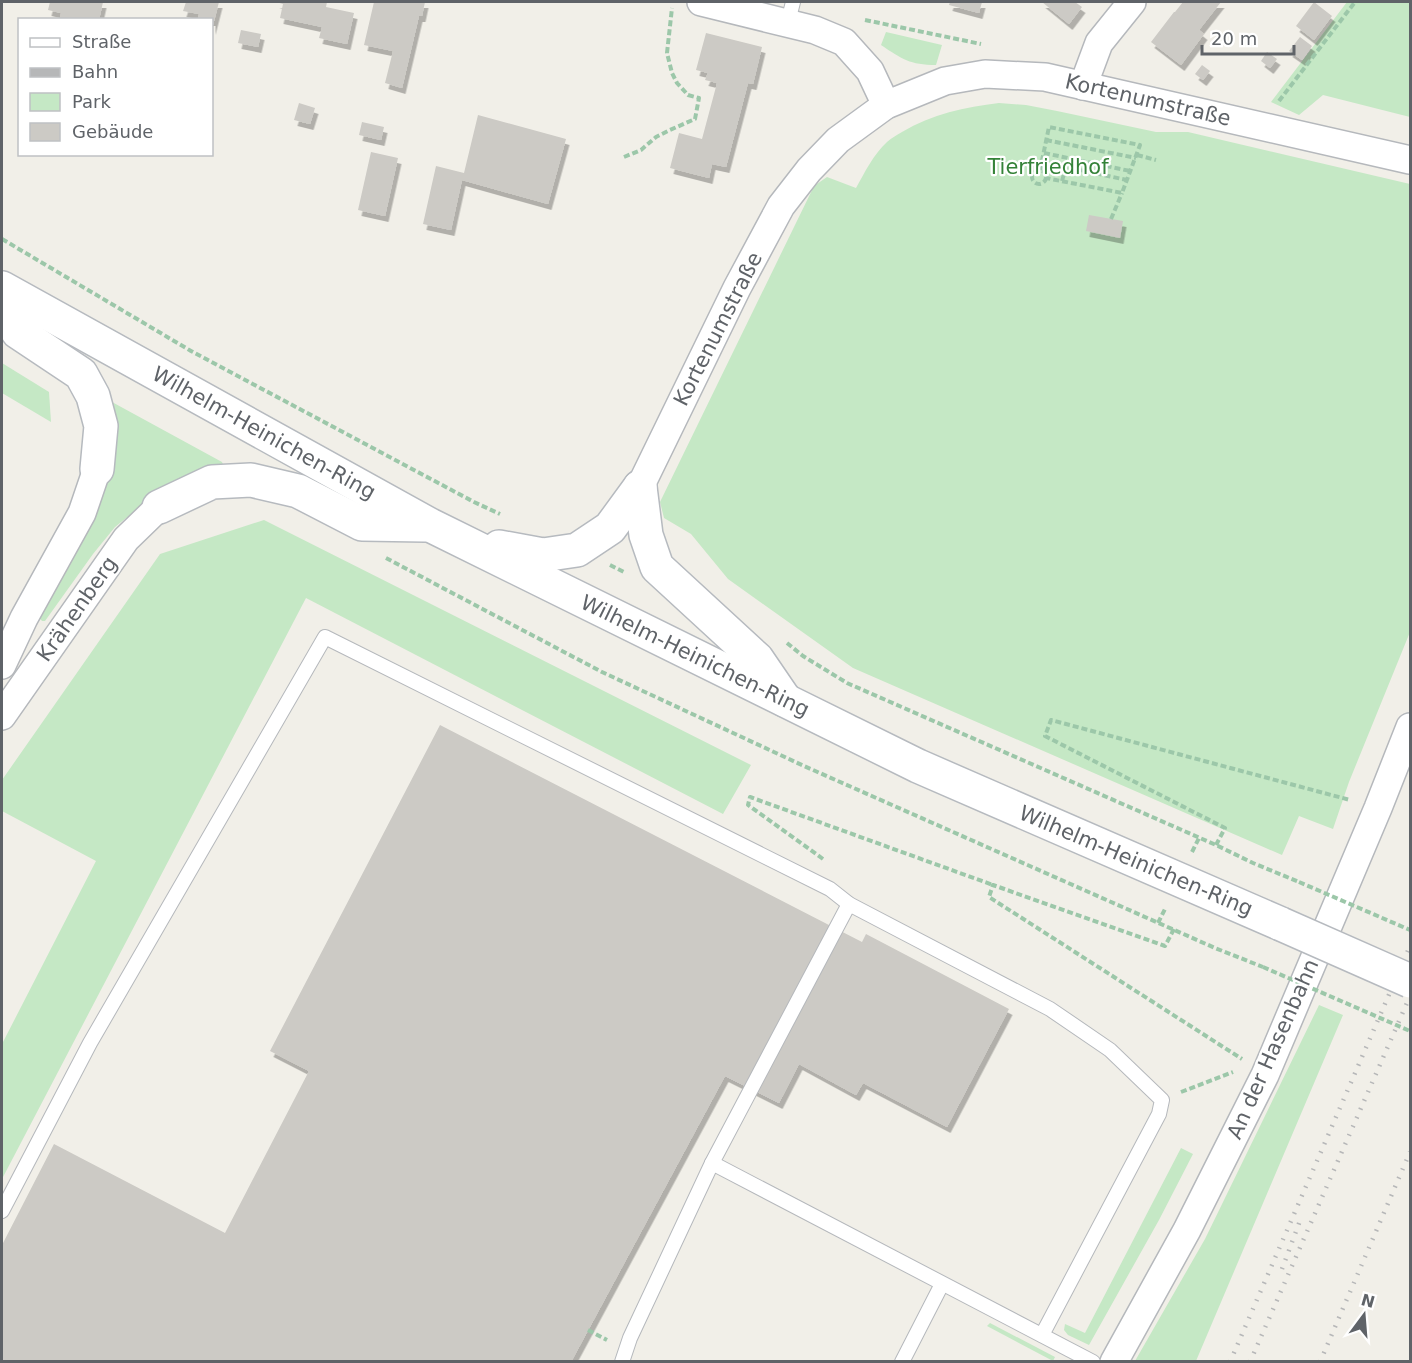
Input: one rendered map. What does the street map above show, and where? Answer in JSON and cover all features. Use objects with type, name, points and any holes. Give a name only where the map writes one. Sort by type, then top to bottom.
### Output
[{"type":"main road","name":"Wilhelm-Heinichen-Ring","points":[[2,288],[430,525],[786,702],[918,766],[1410,981]]},
{"type":"main road","points":[[2,306],[18,332],[81,374],[93,396],[101,426],[97,469]]},
{"type":"main road","points":[[159,507],[212,482],[251,480],[298,491],[362,524],[430,525]]},
{"type":"main road","points":[[463,541],[543,555],[577,550],[610,528],[640,487]]},
{"type":"main road","points":[[640,487],[646,535],[657,567],[757,659],[786,702]]},
{"type":"street","points":[[701,2],[790,12],[815,30],[844,42],[870,71],[886,105]]},
{"type":"street","points":[[1083,86],[1100,43],[1132,2]]},
{"type":"street","name":"Kortenumstraße","points":[[640,487],[737,288],[781,206],[809,170],[838,140],[886,105],[945,81],[985,74],[1045,77],[1410,160]]},
{"type":"street","name":"Krähenberg","points":[[2,665],[24,618],[82,513],[97,469]]},
{"type":"street","name":"Krähenberg","points":[[2,716],[126,539],[159,507]]},
{"type":"street","name":"An der Hasenbahn","points":[[1113,1362],[1187,1230],[1265,1075],[1410,727]]},
{"type":"lane","points":[[2,1211],[90,1043],[325,637],[830,889],[849,904],[1050,1009],[1110,1050],[1162,1100],[1159,1114],[1042,1335]]},
{"type":"lane","points":[[622,1362],[630,1338],[712,1163],[849,904]]},
{"type":"lane","points":[[712,1163],[1093,1362]]},
{"type":"lane","points":[[902,1362],[942,1284]]},
{"type":"path","points":[[624,157],[641,150],[656,137],[695,118],[699,98],[688,96],[677,83],[667,53],[673,2]]},
{"type":"path","points":[[1260,126],[1355,2]]},
{"type":"path","points":[[844,42],[865,20],[991,46]]},
{"type":"path","points":[[1040,170],[1049,127],[1140,145],[1111,219]]},
{"type":"path","points":[[1046,140],[1156,160]]},
{"type":"path","points":[[1044,153],[1130,171]]},
{"type":"path","points":[[1062,181],[1065,167],[1127,180]]},
{"type":"path","points":[[1036,170],[1040,170],[1045,173],[1046,178],[1044,182],[1036,184],[1031,178],[1036,170]]},
{"type":"path","points":[[1046,178],[1122,193]]},
{"type":"path","points":[[379,554],[602,672],[804,766],[1410,1031]]},
{"type":"path","points":[[1216,845],[1224,828],[1045,736],[1051,720],[1378,808]]},
{"type":"path","points":[[830,889],[839,870],[748,805],[750,797],[1165,946],[1174,929]]},
{"type":"path","points":[[1299,882],[1410,930]]},
{"type":"path","points":[[993,885],[989,897],[1244,1061],[1233,1073],[1162,1100]]},
{"type":"green space","points":[[1347,2],[1410,2],[1410,117],[1323,95],[1299,115],[1271,102]]},
{"type":"green space","points":[[886,32],[942,45],[936,65],[913,62],[888,50],[881,45]]},
{"type":"green space","name":"Tierfriedhof","points":[[999,103],[1026,105],[1156,132],[1188,132],[1410,184],[1410,632],[1349,782],[1333,829],[1299,816],[1282,855],[853,668],[728,579],[691,534],[664,518],[660,502],[814,186],[827,177],[856,188],[878,152],[896,135],[937,116],[961,109]]},
{"type":"green space","points":[[2,363],[49,392],[51,422],[2,393]]},
{"type":"green space","points":[[112,402],[222,462],[225,469],[150,501],[115,527],[45,621],[42,621],[38,616],[103,493],[108,476],[108,407]]},
{"type":"green space","points":[[264,520],[751,765],[723,814],[306,598],[2,1179],[2,1044],[96,861],[2,811],[2,780],[160,554]]},
{"type":"green space","points":[[1319,1005],[1343,1015],[1196,1361],[1135,1361],[1205,1239]]},
{"type":"green space","points":[[1181,1148],[1193,1154],[1089,1345],[1068,1335],[1064,1330],[1065,1324],[1085,1333]]},
{"type":"green space","points":[[990,1323],[1055,1357],[1053,1361],[987,1326]]},
{"type":"building","points":[[50,2],[103,2],[99,18],[60,18],[61,13],[48,10]]},
{"type":"building","points":[[186,2],[219,2],[213,25],[213,18],[198,18],[199,14],[183,11]]},
{"type":"building","points":[[276,2],[327,2],[326,7],[354,13],[347,44],[319,38],[322,27],[280,18],[283,4]]},
{"type":"building","points":[[374,2],[425,2],[422,16],[419,16],[402,88],[385,83],[393,51],[364,45]]},
{"type":"building","points":[[950,2],[982,2],[979,13],[949,5]]},
{"type":"building","points":[[1042,2],[1075,2],[1082,7],[1069,24]]},
{"type":"building","points":[[1183,2],[1221,2],[1199,30],[1204,34],[1181,65],[1151,42]]},
{"type":"building","points":[[1314,2],[1332,16],[1314,40],[1296,26]]},
{"type":"building","points":[[241,30],[261,34],[258,47],[238,43]]},
{"type":"building","points":[[706,33],[762,47],[753,84],[748,83],[726,167],[712,164],[709,178],[670,168],[679,133],[702,139],[717,83],[705,80],[708,73],[696,70]]},
{"type":"building","points":[[1300,37],[1312,46],[1302,60],[1289,51]]},
{"type":"building","points":[[1267,52],[1277,59],[1270,68],[1261,61]]},
{"type":"building","points":[[1202,65],[1210,71],[1203,80],[1195,74]]},
{"type":"building","points":[[299,103],[315,108],[310,124],[294,120]]},
{"type":"building","points":[[478,115],[566,139],[548,204],[462,180],[451,230],[423,224],[436,166],[464,173]]},
{"type":"building","points":[[362,122],[384,127],[381,140],[359,135]]},
{"type":"building","points":[[371,152],[398,158],[385,216],[358,210]]},
{"type":"building","points":[[1089,215],[1123,221],[1120,238],[1086,231]]},
{"type":"building","points":[[440,725],[862,942],[866,934],[1009,1009],[947,1127],[863,1083],[856,1095],[799,1064],[779,1103],[725,1076],[571,1362],[2,1362],[2,1245],[54,1144],[225,1233],[309,1071],[270,1051]]},
{"type":"railway","points":[[1230,1362],[1410,946]]},
{"type":"railway","points":[[1250,1362],[1410,996]]},
{"type":"railway","points":[[1320,1362],[1410,1152]]},
{"type":"railway","points":[[1282,1269],[1301,1218]]}]
